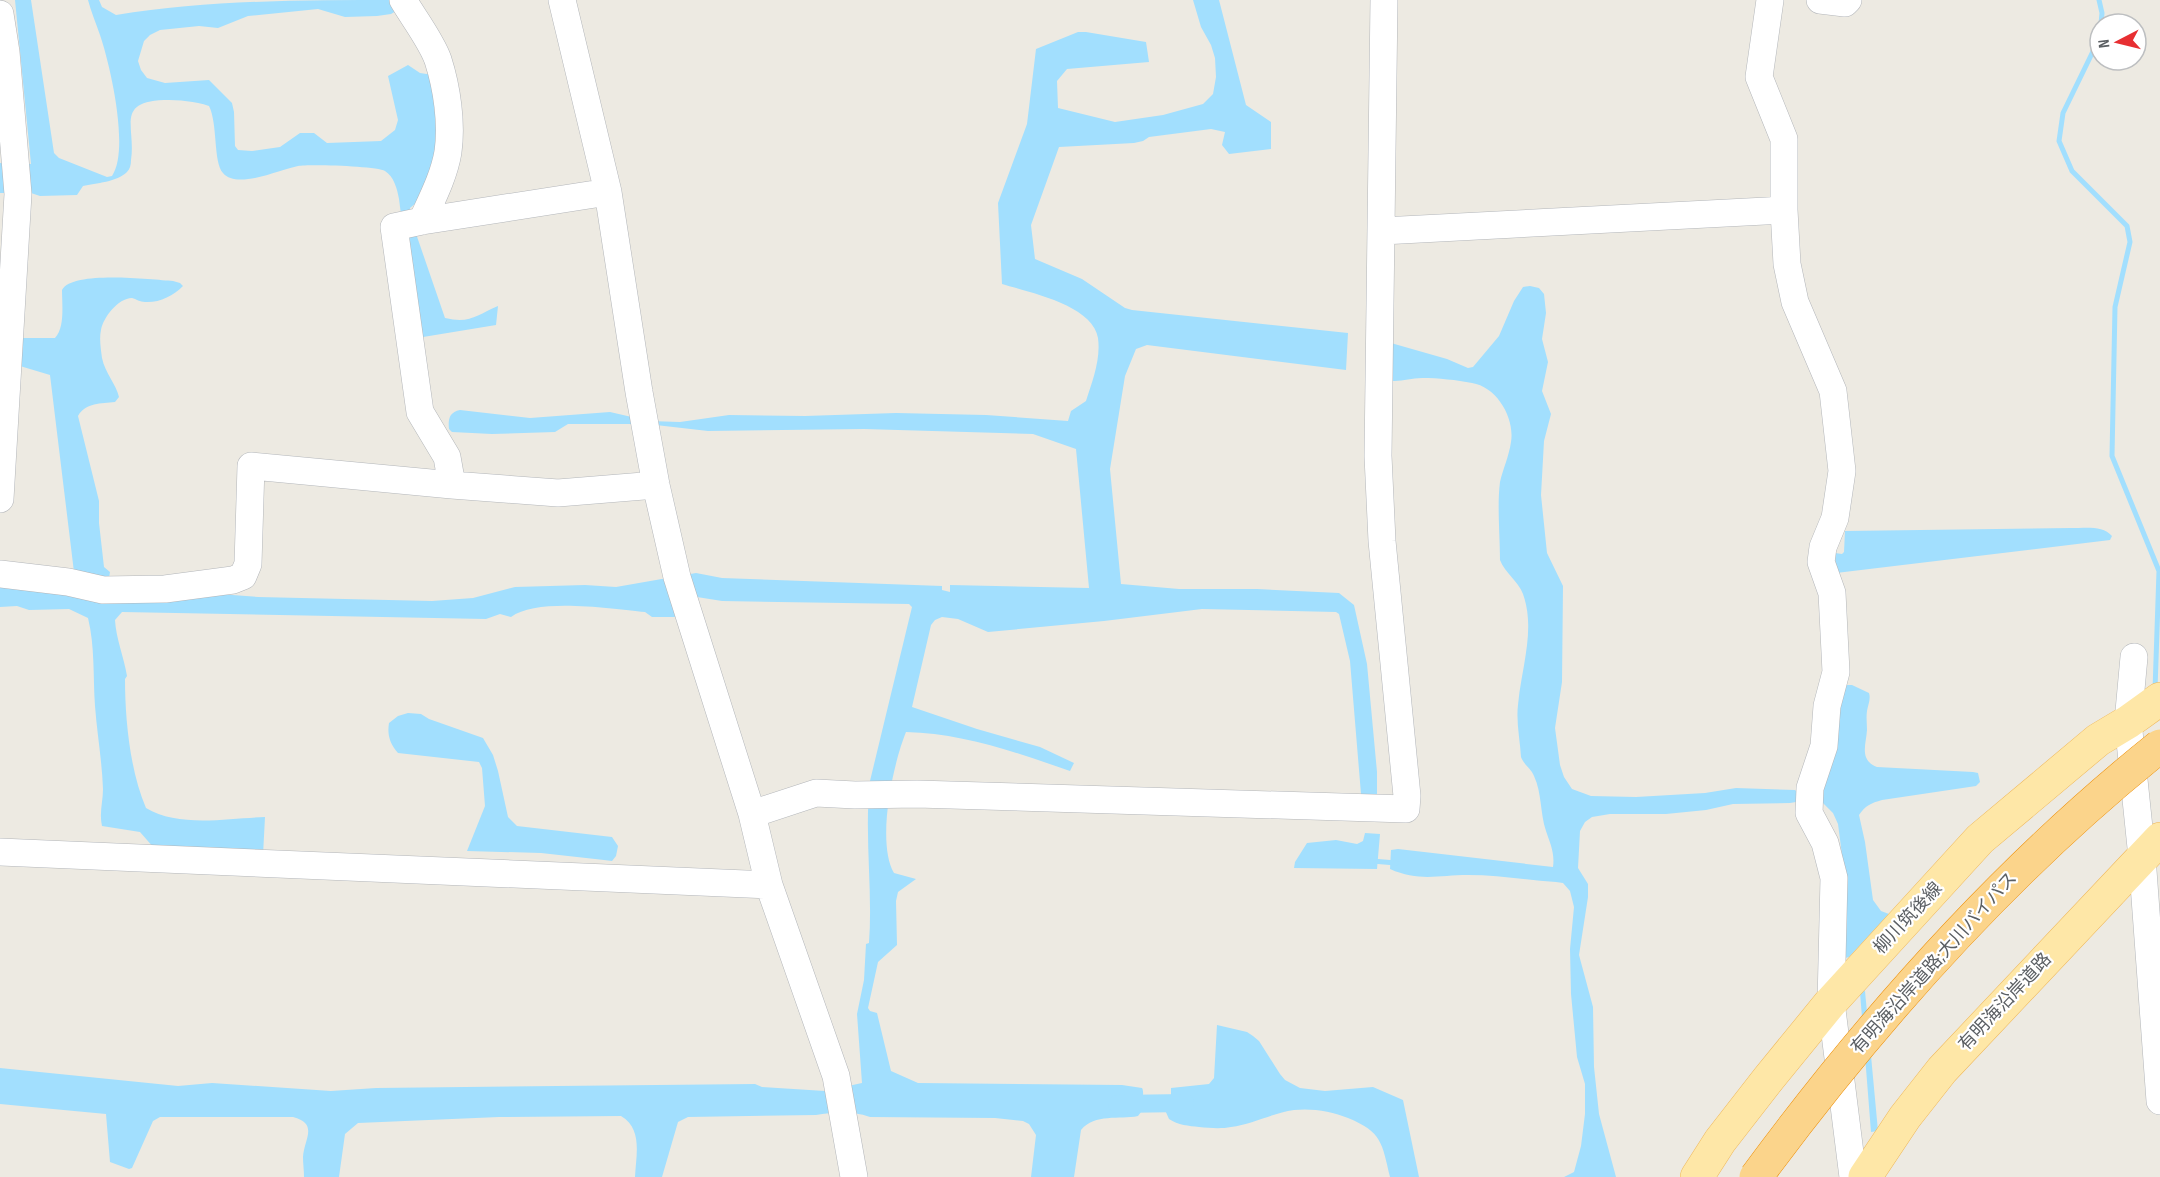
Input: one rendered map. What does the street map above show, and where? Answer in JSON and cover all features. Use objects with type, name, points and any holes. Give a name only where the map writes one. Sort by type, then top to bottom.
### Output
[{"type":"highway","name":"有明海沿岸道路;大川バイパス","points":[[1756,1177],[1812,1101],[1937,954],[2026,863],[2160,747]]},
{"type":"highway","name":"有明海沿岸道路;大川バイパス","points":[[1767,1177],[1818,1107],[1945,961],[2032,870],[2160,759]]},
{"type":"main road","name":"柳川筑後線","points":[[1697,1177],[1720,1141],[1831,1002],[1980,839],[2098,740],[2143,711]]},
{"type":"main road","name":"有明海沿岸道路","points":[[1865,1177],[1905,1117],[1942,1070],[2151,848]]},
{"type":"street","points":[[404,0],[437,58],[445,92],[449,130],[448,152],[442,173],[422,221]]},
{"type":"street","points":[[562,0],[608,192],[639,392],[656,485],[677,577],[752,814],[769,885],[836,1076],[850,1143],[854,1177]]},
{"type":"street","points":[[752,814],[816,792],[855,795],[1406,809],[1407,786],[1382,541],[1378,456],[1384,0]]},
{"type":"street","points":[[1770,0],[1759,78],[1784,139],[1787,264],[1796,302],[1833,391],[1842,471],[1835,518],[1823,547],[1821,562],[1832,593],[1836,672],[1827,706],[1824,746],[1810,788],[1809,813],[1825,843],[1834,878],[1831,1002],[1853,1177]]},
{"type":"street","points":[[1820,0],[1845,3],[1848,0]]},
{"type":"street","points":[[0,14],[6,52],[18,194],[0,499]]},
{"type":"street","points":[[452,485],[447,457],[420,412],[394,227],[608,192]]},
{"type":"street","points":[[1382,231],[1784,210]]},
{"type":"street","points":[[0,574],[69,582],[103,590],[165,589],[233,580],[243,576],[248,564],[251,466],[558,493],[656,485]]},
{"type":"street","points":[[2134,657],[2143,711],[2151,848],[2160,1101]]},
{"type":"street","points":[[0,852],[769,885]]},
{"type":"water","points":[[15,0],[31,0],[54,153],[59,158],[107,177],[112,176],[117,164],[119,128],[113,86],[104,48],[88,0],[99,0],[102,7],[116,15],[220,4],[396,0],[401,8],[391,14],[377,16],[345,17],[318,9],[248,16],[218,28],[199,26],[160,30],[144,41],[138,61],[147,78],[165,83],[209,80],[232,103],[235,146],[238,150],[252,151],[280,147],[300,133],[314,133],[327,143],[381,141],[395,130],[398,120],[388,76],[408,65],[420,73],[433,75],[441,123],[429,192],[410,208],[413,225],[445,318],[467,319],[498,306],[496,325],[417,338],[399,199],[391,176],[379,169],[305,165],[248,179],[230,178],[220,168],[212,114],[209,106],[204,104],[164,100],[149,102],[133,111],[130,167],[118,178],[83,186],[77,195],[40,196],[31,193],[0,193],[0,163],[31,164]]},
{"type":"water","points":[[1193,0],[1219,0],[1246,105],[1271,122],[1271,149],[1229,154],[1222,145],[1225,132],[1211,129],[1149,137],[1134,143],[1059,147],[1031,225],[1035,259],[1082,279],[1125,308],[1132,310],[1348,333],[1346,370],[1147,345],[1136,349],[1125,376],[1110,469],[1121,584],[1179,589],[1257,589],[1339,593],[1354,605],[1367,664],[1377,772],[1377,805],[1362,806],[1350,661],[1339,614],[1336,612],[1202,609],[988,632],[958,619],[942,617],[935,620],[931,625],[912,707],[1040,747],[1074,763],[1070,771],[969,740],[906,732],[896,763],[888,803],[886,842],[894,873],[916,879],[898,892],[896,901],[897,945],[878,962],[868,1008],[877,1013],[891,1071],[918,1083],[1122,1085],[1142,1088],[1141,1112],[1138,1116],[1100,1119],[1081,1130],[1074,1177],[1031,1177],[1036,1135],[1029,1124],[1023,1121],[995,1118],[870,1117],[843,1113],[688,1117],[678,1122],[662,1177],[635,1177],[637,1143],[633,1128],[621,1116],[499,1117],[358,1123],[345,1134],[339,1177],[304,1177],[303,1157],[308,1128],[301,1120],[293,1117],[160,1117],[153,1121],[132,1168],[129,1169],[110,1162],[106,1114],[0,1104],[0,1068],[178,1086],[212,1083],[331,1091],[376,1088],[755,1084],[762,1087],[825,1091],[862,1083],[857,1014],[864,980],[866,944],[869,943],[868,801],[870,781],[912,607],[909,604],[722,601],[697,597],[673,604],[675,617],[652,617],[645,612],[614,609],[556,606],[538,607],[511,617],[500,614],[486,619],[122,612],[115,620],[127,676],[125,695],[127,728],[136,778],[146,808],[173,818],[188,820],[265,817],[263,855],[154,848],[140,832],[102,826],[102,779],[95,706],[93,651],[88,618],[69,609],[29,610],[17,606],[0,607],[0,583],[74,572],[50,375],[0,360],[20,338],[55,338],[62,322],[62,290],[69,284],[96,278],[132,278],[173,281],[183,286],[161,300],[141,302],[132,298],[127,299],[112,310],[102,325],[100,344],[103,363],[119,397],[115,402],[85,408],[78,416],[99,501],[104,567],[110,572],[109,578],[219,594],[258,597],[432,601],[473,598],[515,587],[585,585],[616,587],[696,573],[722,578],[942,586],[942,590],[950,592],[950,585],[1089,588],[1076,449],[1033,434],[864,429],[708,431],[647,424],[568,424],[555,432],[492,434],[452,432],[449,429],[449,420],[451,415],[460,410],[530,418],[610,412],[649,421],[680,422],[729,415],[805,416],[896,413],[986,415],[1068,421],[1071,411],[1086,401],[1095,371],[1099,346],[1094,327],[1085,317],[1058,302],[1002,284],[998,203],[1027,124],[1036,49],[1078,32],[1146,42],[1149,62],[1067,69],[1057,81],[1058,108],[1115,122],[1163,115],[1203,104],[1213,94],[1216,77],[1215,58],[1201,27]]},
{"type":"water","points":[[1523,287],[1539,288],[1544,294],[1546,313],[1542,339],[1548,362],[1542,391],[1551,414],[1544,441],[1541,495],[1547,553],[1563,586],[1562,682],[1555,728],[1564,777],[1572,789],[1591,796],[1636,797],[1705,793],[1736,788],[1795,790],[1800,795],[1796,802],[1790,803],[1733,804],[1706,810],[1666,814],[1610,814],[1592,817],[1585,822],[1580,831],[1578,868],[1588,884],[1588,897],[1579,955],[1593,1007],[1594,1067],[1599,1114],[1616,1177],[1564,1177],[1574,1172],[1581,1146],[1585,1114],[1585,1084],[1577,1057],[1571,994],[1570,949],[1574,907],[1570,891],[1563,883],[1556,882],[1479,875],[1420,877],[1390,869],[1391,850],[1398,849],[1553,867],[1553,853],[1544,824],[1537,783],[1533,773],[1521,757],[1518,711],[1528,635],[1527,608],[1521,589],[1500,560],[1499,491],[1510,447],[1511,433],[1507,414],[1496,397],[1481,386],[1472,383],[1428,378],[1386,380],[1391,343],[1447,359],[1468,368],[1473,367],[1499,336],[1514,301]]},
{"type":"water","points":[[2088,528],[2104,530],[2112,536],[2110,540],[1836,573],[1835,553],[1844,552],[1845,531]]},
{"type":"water","points":[[1843,685],[1852,685],[1869,693],[1865,752],[1871,764],[1877,767],[1973,772],[1978,773],[1980,782],[1976,786],[1882,800],[1869,805],[1861,812],[1859,815],[1873,900],[1881,911],[1889,914],[1849,957],[1834,961],[1846,886],[1838,824],[1833,813],[1814,791]]},
{"type":"water","points":[[408,713],[421,714],[483,738],[493,755],[508,817],[517,826],[612,837],[618,846],[616,856],[612,861],[541,853],[467,851],[485,806],[482,768],[479,762],[398,753],[390,739],[389,723],[398,716]]},
{"type":"water","points":[[1365,833],[1380,834],[1377,869],[1294,868],[1295,862],[1307,843],[1336,840],[1357,844],[1363,841]]},
{"type":"water","points":[[1865,991],[1878,1131],[1871,1132],[1860,992]]},
{"type":"water","points":[[1217,1025],[1247,1032],[1253,1036],[1259,1041],[1285,1080],[1300,1088],[1325,1091],[1373,1087],[1403,1100],[1419,1177],[1390,1177],[1385,1155],[1374,1134],[1359,1123],[1328,1112],[1294,1110],[1247,1124],[1223,1128],[1187,1126],[1169,1119],[1161,1101],[1171,1095],[1171,1088],[1209,1084],[1214,1078]]},
{"type":"waterway","points":[[2099,0],[2102,12]]},
{"type":"waterway","points":[[2088,62],[2063,113],[2059,141],[2072,171],[2127,226],[2130,242],[2115,307],[2112,456],[2159,571],[2155,690]]},
{"type":"waterway","points":[[1372,861],[1396,863]]},
{"type":"waterway","points":[[1117,1104],[1185,1103]]}]
